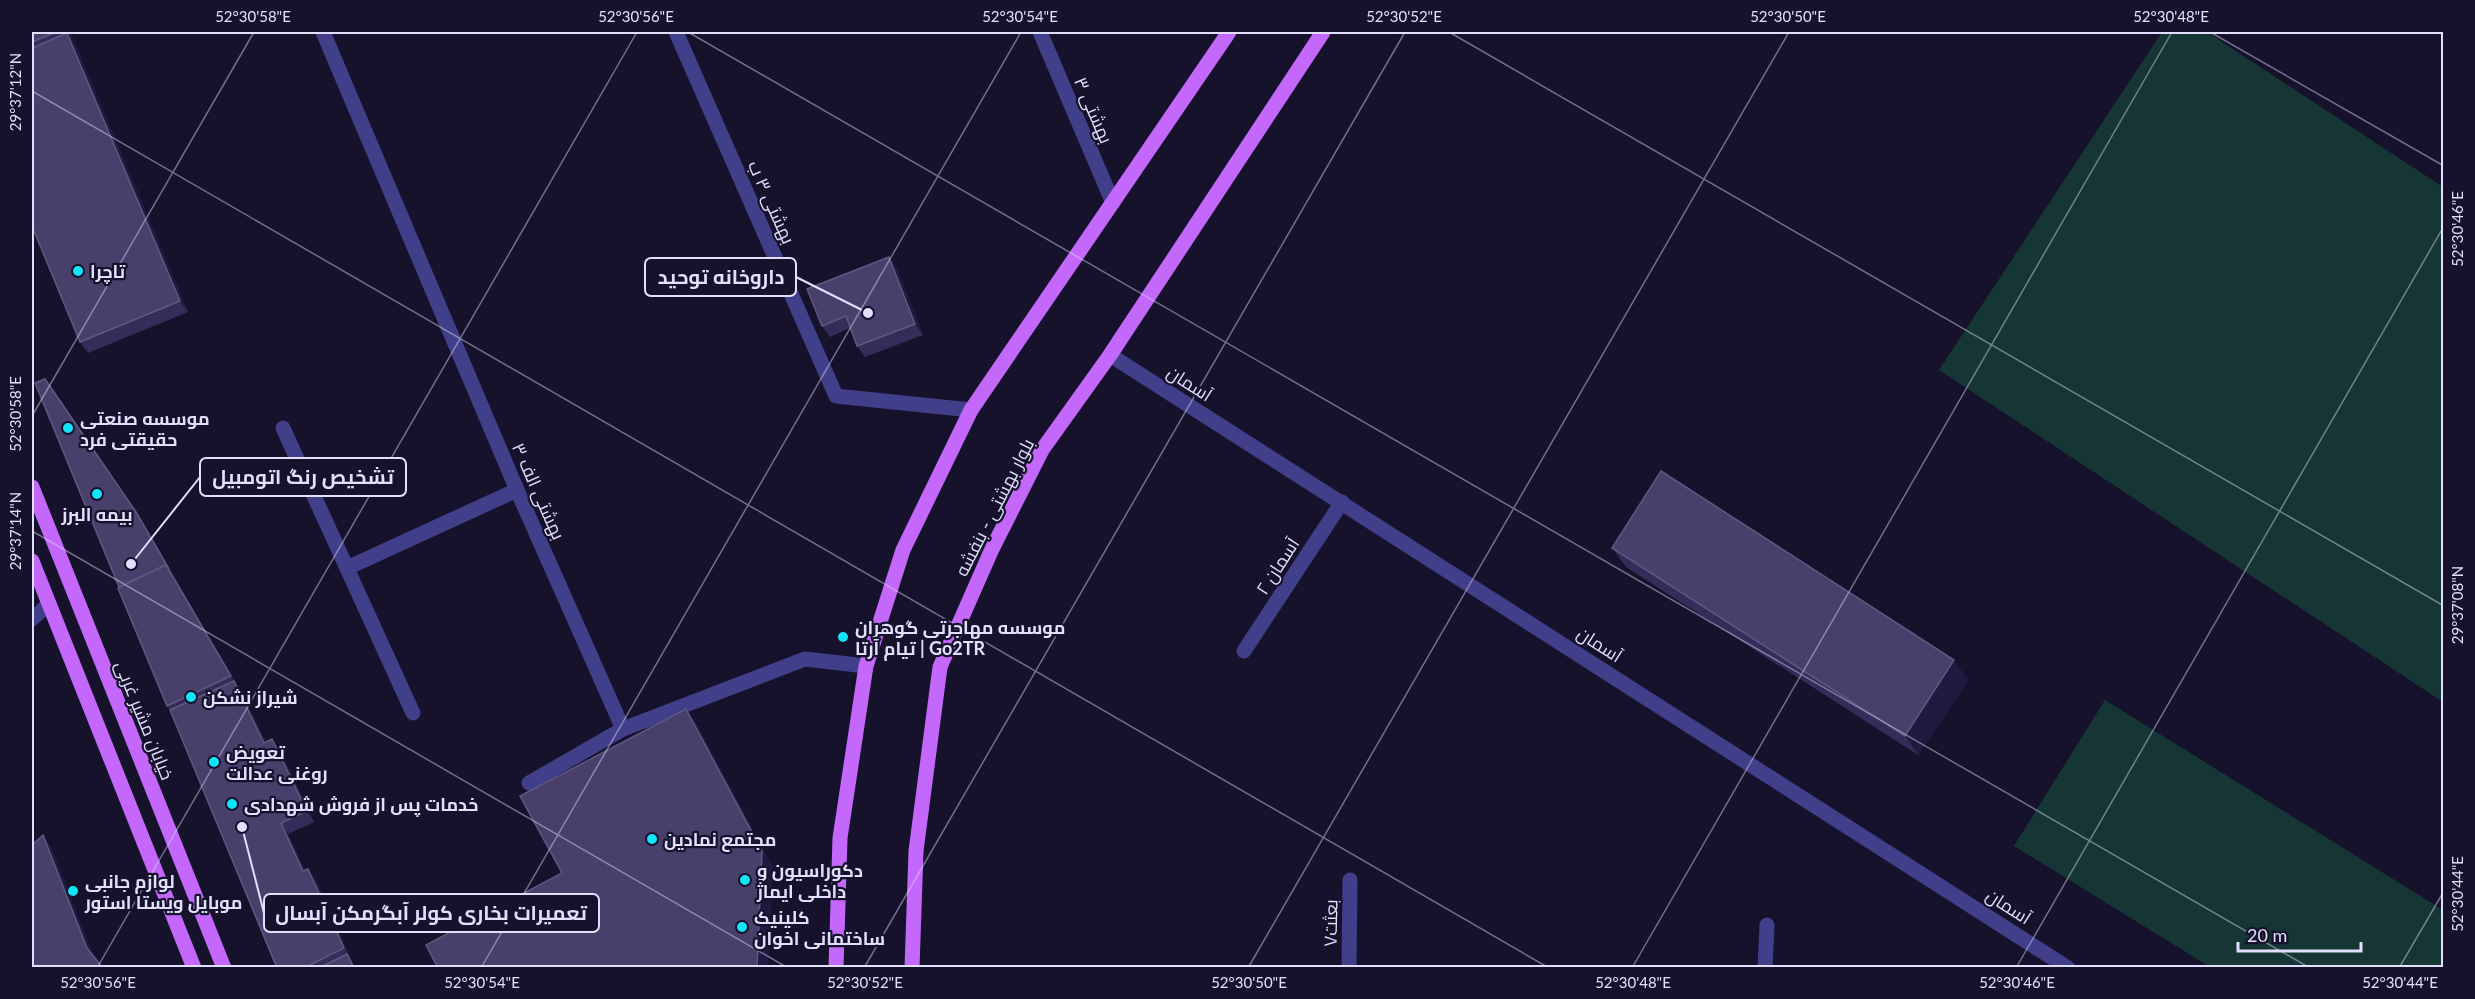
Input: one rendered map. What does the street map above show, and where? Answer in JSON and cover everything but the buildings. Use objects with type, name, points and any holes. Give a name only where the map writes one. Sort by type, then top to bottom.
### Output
[{"type":"main road","points":[[836,968],[840,838],[866,666],[903,550],[971,410],[1229,32]]},
{"type":"main road","name":"بلوار بهشتی - بنفشه","points":[[912,968],[915,851],[940,667],[992,549],[1042,450],[1110,355],[1323,32]]},
{"type":"main road","name":"خیابان مشیر غربی","points":[[32,487],[224,968]]},
{"type":"main road","points":[[32,561],[194,968]]},
{"type":"street","name":"بهشتی الف ۳","points":[[323,32],[517,490],[623,729]]},
{"type":"street","name":"بهشتی ۳ ب","points":[[676,32],[836,396],[971,410]]},
{"type":"street","name":"بهشتی ۳","points":[[1040,32],[1113,203]]},
{"type":"street","name":"آسمان","points":[[1110,355],[2068,968]]},
{"type":"street","points":[[283,428],[413,712]]},
{"type":"street","points":[[347,568],[517,490]]},
{"type":"street","name":"۲ آسمان","points":[[1244,651],[1342,502]]},
{"type":"street","points":[[32,619],[49,604]]},
{"type":"street","points":[[529,783],[623,729],[805,659],[866,666]]},
{"type":"street","name":"بعثت۷","points":[[1349,968],[1350,880]]},
{"type":"street","points":[[1765,968],[1767,925]]},
{"type":"green space","points":[[2162,32],[2207,32],[2443,187],[2443,702],[1939,370]]},
{"type":"green space","points":[[2105,700],[2443,910],[2443,967],[2210,967],[2014,846]]},
{"type":"place","name":"تاچرا","points":[[78,271]]},
{"type":"place","name":"داروخانه توحید","points":[[868,313]]},
{"type":"place","name":"موسسه صنعتی حقیقتی فرد","points":[[68,428]]},
{"type":"place","name":"بیمه البرز","points":[[97,494]]},
{"type":"place","name":"تشخیص رنگ اتومبیل","points":[[131,564]]},
{"type":"place","name":"موسسه مهاجرتی گوهران تیام آرتا | Go2TR","points":[[843,637]]},
{"type":"place","name":"شیراز نشکن","points":[[191,697]]},
{"type":"place","name":"تعویض روغنی عدالت","points":[[214,762]]},
{"type":"place","name":"خدمات پس از فروش شهدادی","points":[[232,804]]},
{"type":"place","name":"تعمیرات بخاری کولر آبگرمکن آبسال","points":[[242,827]]},
{"type":"place","name":"مجتمع نمادین","points":[[652,839]]},
{"type":"place","name":"دکوراسیون و داخلی ایماژ","points":[[745,880]]},
{"type":"place","name":"لوازم جانبی موبایل ویستا استور","points":[[73,891]]},
{"type":"place","name":"کلینیک ساختمانی اخوان","points":[[742,927]]}]
